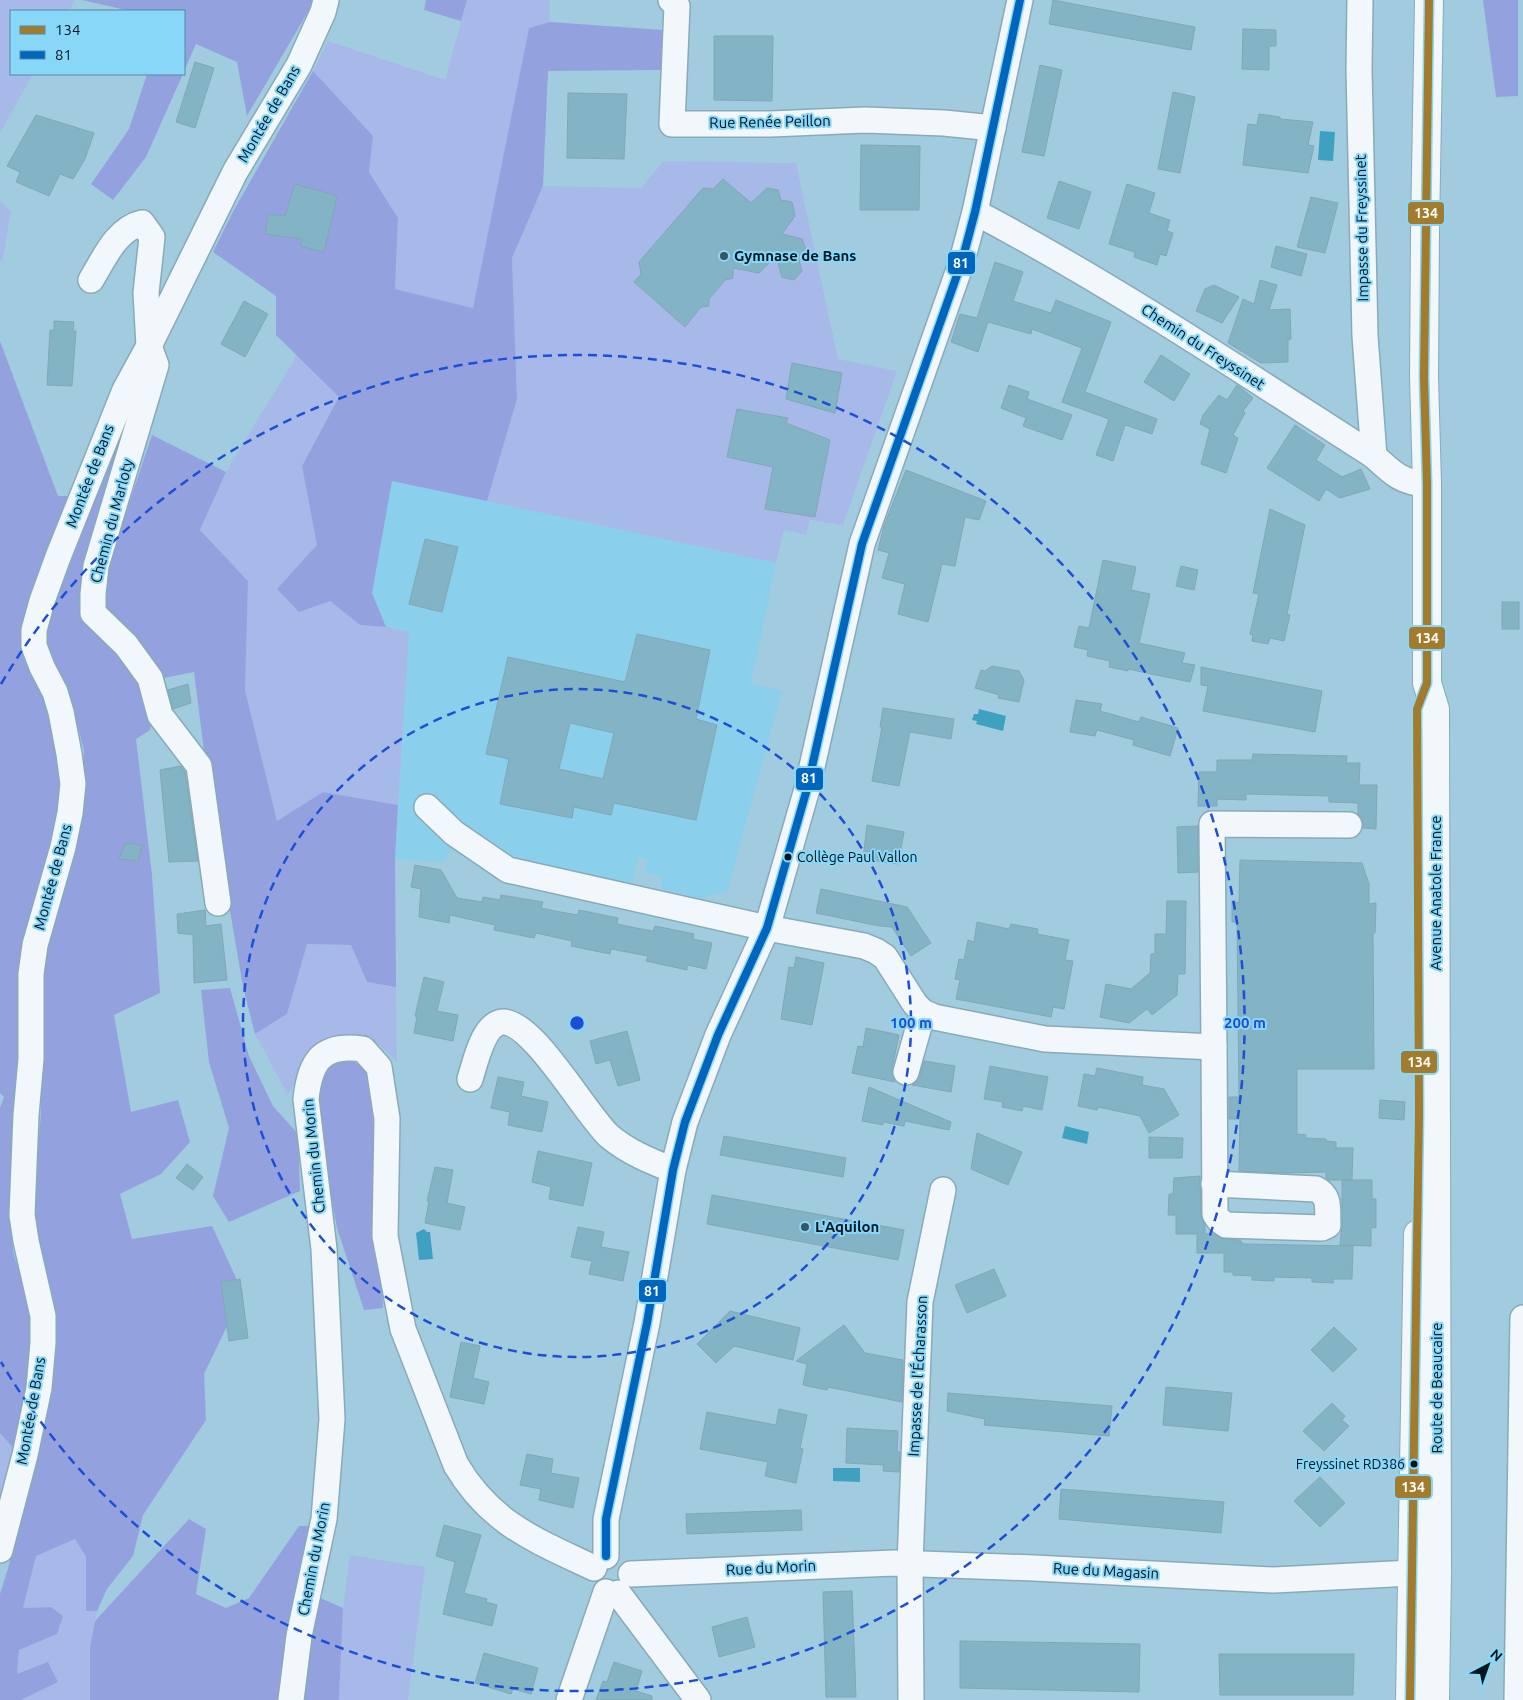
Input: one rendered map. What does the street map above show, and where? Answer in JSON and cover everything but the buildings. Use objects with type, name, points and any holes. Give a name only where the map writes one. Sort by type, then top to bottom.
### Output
[{"type":"main road","name":"Avenue Anatole France","points":[[1427,1110],[1427,1011],[1436,709],[1427,683],[1427,484],[1424,377],[1429,0]]},
{"type":"main road","name":"Route de Beaucaire","points":[[1427,1110],[1416,1404],[1425,1572],[1435,1700]]},
{"type":"main road","name":"Route de Beaucaire","points":[[1410,1700],[1425,1572]]},
{"type":"street","name":"Montée de Bans","points":[[0,1550],[25,1455],[39,1388],[42,1361],[43,1316],[22,1216],[30,1059],[31,974],[35,946],[63,847],[70,813],[73,784],[61,712],[55,692],[34,646],[34,630],[42,601],[125,390],[149,346],[235,172],[299,64],[323,12],[326,0]]},
{"type":"street","name":"Rue Renée Peillon","points":[[671,0],[677,6],[672,124],[772,124],[865,120],[944,123],[993,128]]},
{"type":"street","points":[[619,1586],[600,1589],[595,1583],[593,1576],[600,1562],[606,1519],[647,1323],[673,1170],[685,1122],[718,1035],[767,928],[807,789],[862,544],[959,270],[975,212],[1020,0]]},
{"type":"street","name":"Impasse du Freyssinet","points":[[1360,0],[1359,69],[1365,336],[1374,456]]},
{"type":"street","name":"Chemin du Freyssinet","points":[[975,212],[1064,261],[1139,306],[1374,456],[1394,475],[1412,483],[1427,484]]},
{"type":"street","name":"Chemin du Marloty","points":[[91,280],[112,245],[136,224],[142,223],[152,237],[146,293],[149,346],[156,365],[96,566],[93,613],[126,645],[150,678],[160,715],[199,766],[218,903]]},
{"type":"street","points":[[427,807],[454,833],[508,870],[767,928],[864,946],[884,957],[915,1004],[923,1012],[934,1016],[1045,1039],[1214,1047]]},
{"type":"street","points":[[1214,1184],[1212,824],[1349,825]]},
{"type":"street","points":[[906,1072],[923,1012]]},
{"type":"street","points":[[470,1079],[483,1040],[488,1032],[495,1025],[504,1022],[518,1028],[536,1043],[608,1135],[641,1158],[673,1170]]},
{"type":"street","name":"Chemin du Morin","points":[[291,1700],[299,1636],[324,1519],[332,1419],[324,1249],[306,1099],[308,1081],[315,1064],[329,1050],[345,1047],[363,1049],[379,1067],[387,1119],[385,1236],[403,1329],[456,1465],[466,1482],[494,1513],[525,1536],[600,1562]]},
{"type":"street","name":"Impasse de l'Écharasson","points":[[910,1564],[920,1302],[943,1190]]},
{"type":"street","points":[[1517,1700],[1523,1318]]},
{"type":"street","points":[[569,1700],[619,1586],[630,1566],[620,1556],[600,1562]]},
{"type":"street","name":"Rue du Morin","points":[[619,1586],[876,1563],[910,1564]]},
{"type":"street","points":[[910,1564],[911,1700]]},
{"type":"street","name":"Rue du Magasin","points":[[910,1564],[1274,1580],[1425,1572]]},
{"type":"street","points":[[619,1586],[698,1700]]},
{"type":"shaded area","points":[[0,0],[75,0],[70,10],[10,10],[10,75],[32,75],[0,133]]},
{"type":"shaded area","points":[[82,0],[312,0],[309,10],[247,116],[237,62],[196,44],[185,69],[185,10],[126,10]]},
{"type":"shaded area","points":[[426,0],[467,0],[461,21],[424,10]]},
{"type":"shaded area","points":[[467,0],[549,0],[550,22],[529,28],[474,308],[395,289],[398,219],[369,172],[373,136],[313,72],[328,41],[445,80]]},
{"type":"shaded area","points":[[1483,0],[1518,0],[1518,96],[1496,97]]},
{"type":"shaded area","points":[[550,22],[663,30],[661,70],[548,71],[543,186],[512,258],[517,399],[487,501],[392,481],[372,593],[386,627],[360,625],[330,601],[299,612],[277,589],[317,545],[302,466],[339,397],[276,335],[276,296],[213,252],[234,210],[313,71],[373,136],[369,172],[398,218],[395,289],[473,308],[529,28]]},
{"type":"shaded area","points":[[147,75],[183,75],[146,157],[113,200],[91,184],[129,129]]},
{"type":"shaded area","points":[[1320,131],[1335,132],[1333,161],[1318,160]]},
{"type":"shaded area","points":[[664,161],[796,163],[838,359],[897,371],[843,525],[810,520],[806,535],[784,530],[776,563],[487,501],[517,399],[512,258],[543,186],[641,188]]},
{"type":"shaded area","points":[[0,201],[11,211],[2,262],[0,260]]},
{"type":"shaded area","points":[[0,341],[58,496],[71,496],[27,618],[49,699],[63,785],[59,830],[29,918],[22,963],[21,1095],[9,1216],[14,1256],[27,1294],[34,1342],[17,1452],[0,1433],[0,1108],[4,1097],[0,1093]]},
{"type":"shaded area","points":[[297,355],[339,397],[302,466],[330,601],[360,625],[386,627],[409,632],[398,805],[323,792],[277,821],[245,690],[248,581],[200,530],[226,472]]},
{"type":"shaded area","points":[[123,417],[132,417],[83,591],[131,667],[153,715],[150,730],[136,739],[152,875],[160,993],[114,1015],[131,1112],[178,1100],[190,1142],[161,1174],[120,1194],[132,1239],[212,1226],[243,1293],[204,1374],[206,1420],[143,1515],[133,1556],[107,1589],[97,1611],[86,1611],[86,1557],[75,1539],[36,1556],[23,1608],[51,1607],[63,1616],[57,1634],[19,1650],[17,1674],[48,1662],[58,1682],[21,1700],[0,1700],[0,1594],[9,1565],[54,1369],[57,1325],[53,1297],[32,1217],[41,1113],[41,974],[48,929],[83,802],[84,750],[75,716],[58,680],[46,637],[48,618],[74,554]]},
{"type":"shaded area","points":[[152,435],[226,472],[200,530],[248,581],[245,690],[277,821],[323,792],[398,805],[395,859],[396,987],[367,982],[351,945],[307,944],[287,1014],[255,1034],[243,987],[207,775],[194,672],[159,679],[109,617],[102,600],[105,576]]},
{"type":"shaded area","points":[[392,480],[776,563],[751,683],[782,691],[727,892],[700,898],[666,890],[661,888],[662,876],[645,873],[647,859],[638,857],[631,889],[522,865],[465,826],[444,862],[395,859],[409,632],[386,627],[372,593]]},
{"type":"shaded area","points":[[979,709],[1006,716],[1003,731],[976,724],[977,721],[972,720],[974,714],[978,714]]},
{"type":"shaded area","points":[[306,944],[351,945],[367,982],[396,987],[397,1062],[382,1047],[360,1036],[311,1053],[288,1095],[255,1034],[287,1014]]},
{"type":"shaded area","points":[[230,988],[249,1056],[273,1106],[298,1134],[300,1191],[229,1222],[213,1196],[229,1128],[209,1062],[201,990]]},
{"type":"shaded area","points":[[348,1059],[364,1068],[373,1083],[372,1107],[383,1308],[364,1310],[337,1228],[322,1145],[318,1092],[319,1078],[334,1060]]},
{"type":"shaded area","points":[[1065,1126],[1089,1132],[1087,1144],[1062,1138]]},
{"type":"shaded area","points":[[424,1229],[430,1232],[433,1259],[419,1260],[416,1233]]},
{"type":"shaded area","points":[[0,1433],[17,1452],[0,1513]]},
{"type":"shaded area","points":[[833,1468],[860,1468],[860,1482],[833,1481]]},
{"type":"shaded area","points":[[189,1519],[206,1529],[196,1594],[226,1608],[249,1598],[299,1526],[312,1526],[300,1589],[343,1608],[339,1700],[90,1700],[90,1647],[95,1621]]},
{"type":"shaded area","points":[[75,1539],[86,1557],[86,1611],[97,1611],[90,1647],[90,1700],[21,1700],[58,1682],[17,1674],[19,1650],[57,1634],[51,1607],[23,1608],[36,1556]]},
{"type":"shaded area","points":[[350,1555],[425,1567],[408,1700],[339,1700],[343,1608]]},
{"type":"transit line","name":"81","points":[[606,1556],[606,1519],[647,1323],[673,1170],[685,1122],[718,1035],[767,928],[807,789],[862,544],[962,261],[975,212],[1020,0]]},
{"type":"transit line","name":"134","points":[[1410,1700],[1419,1114],[1417,709],[1427,683],[1427,484],[1424,377],[1429,0]]},
{"type":"place","name":"Gymnase de Bans","points":[[724,256]]},
{"type":"place","name":"Collège Paul Vallon","points":[[788,857]]},
{"type":"place","name":"L'Aquilon","points":[[805,1227]]},
{"type":"place","name":"Freyssinet RD386","points":[[1414,1464]]}]
